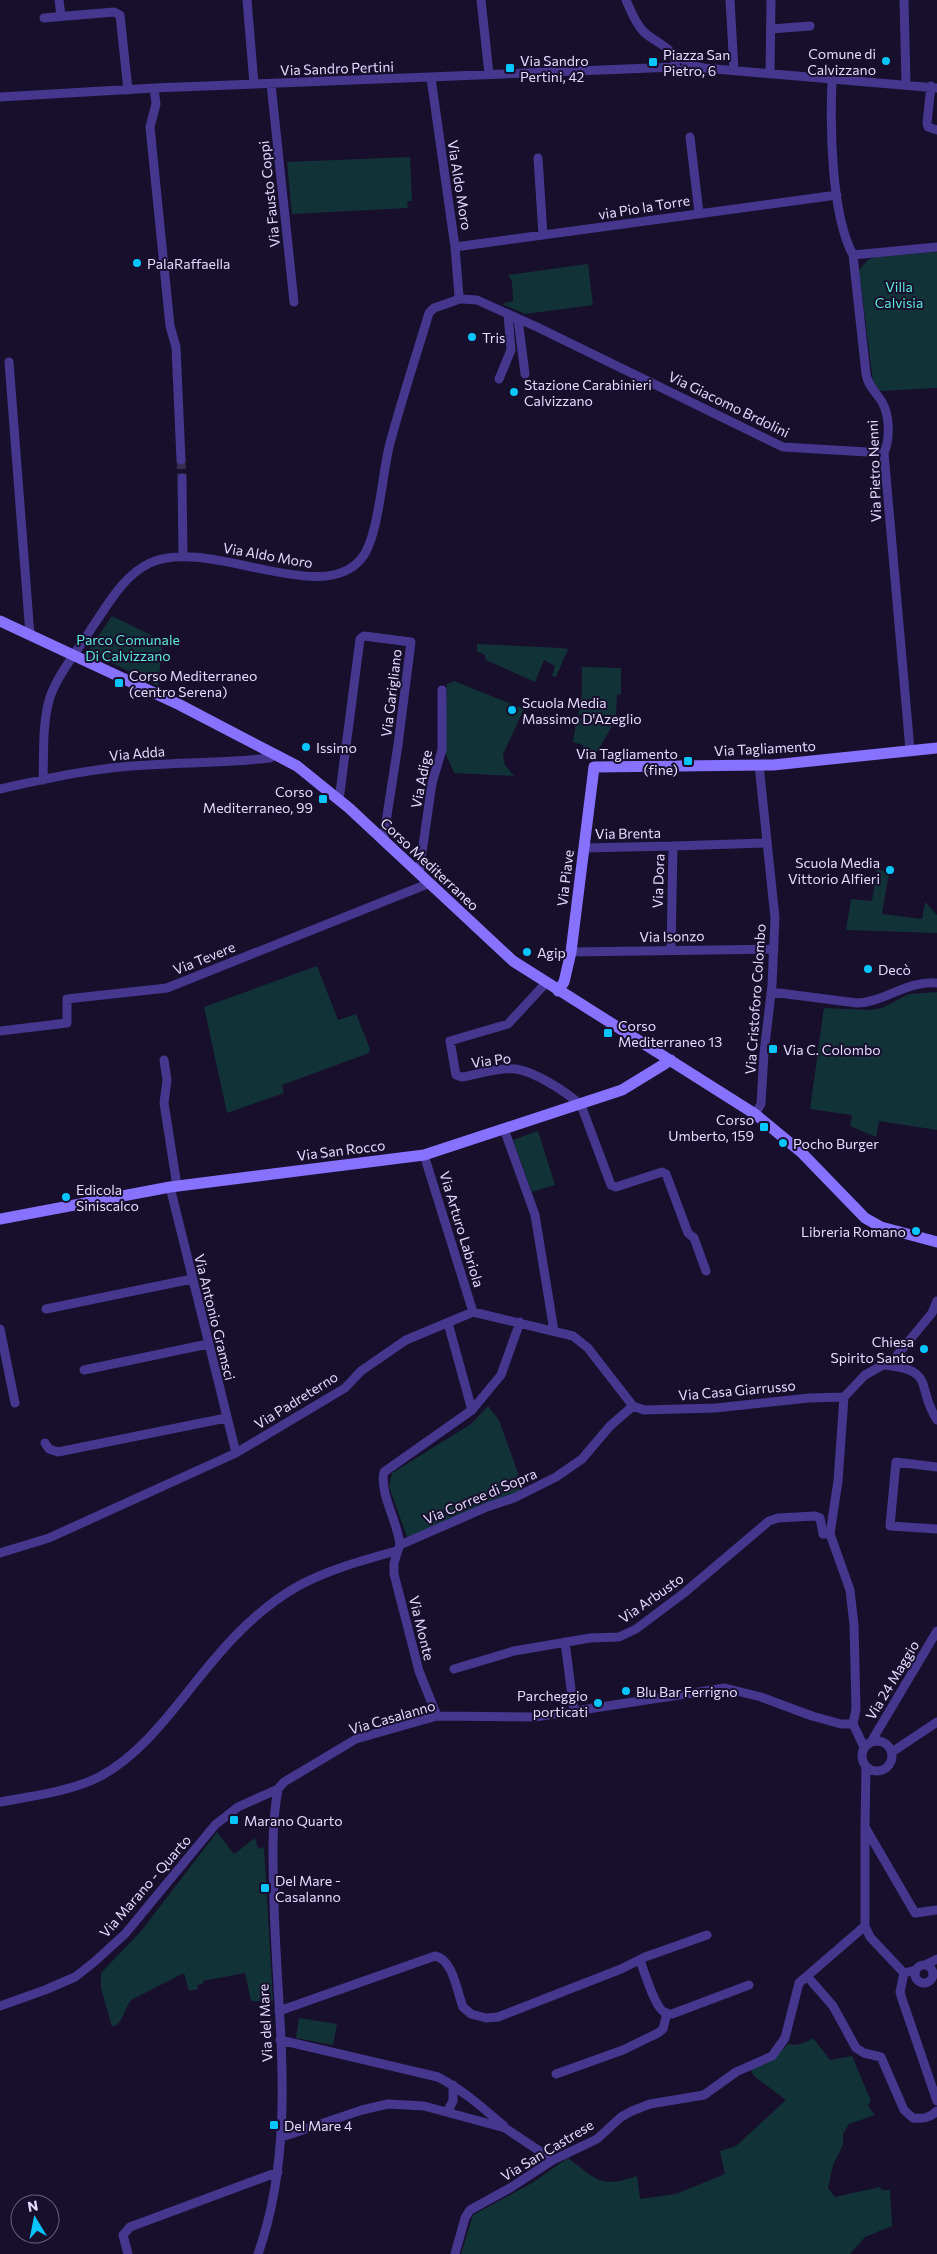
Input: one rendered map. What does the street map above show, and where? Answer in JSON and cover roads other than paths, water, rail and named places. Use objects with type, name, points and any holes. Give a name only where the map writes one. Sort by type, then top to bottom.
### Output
[{"type":"main road","name":"Corso Mediterraneo","points":[[0,620],[276,754],[305,771],[430,883],[513,961],[545,984],[671,1060],[755,1114],[801,1152],[865,1218],[889,1230],[937,1242]]},
{"type":"main road","name":"Via Tagliamento","points":[[594,766],[759,765],[937,748]]},
{"type":"main road","name":"Via Piave","points":[[558,991],[564,982],[571,952],[594,766]]},
{"type":"main road","name":"Via San Rocco","points":[[0,1218],[173,1187],[424,1155],[622,1090],[671,1060]]},
{"type":"street","points":[[59,0],[61,16]]},
{"type":"street","points":[[247,0],[254,84]]},
{"type":"street","points":[[481,0],[489,74]]},
{"type":"street","points":[[626,0],[638,25],[645,33],[668,49],[679,63],[697,67],[832,80],[934,87],[927,123],[928,127],[937,130]]},
{"type":"street","points":[[730,0],[734,70]]},
{"type":"street","points":[[770,74],[771,0]]},
{"type":"street","points":[[904,0],[906,84]]},
{"type":"street","points":[[44,18],[114,12],[120,15],[128,90]]},
{"type":"street","points":[[771,29],[810,26]]},
{"type":"street","name":"Via Sandro Pertini","points":[[0,97],[154,88],[432,78],[679,63]]},
{"type":"street","name":"Via Aldo Moro","points":[[43,780],[47,710],[51,695],[73,655],[130,576],[150,563],[165,557],[183,556],[316,578],[342,574],[362,559],[373,533],[390,443],[429,313],[434,308],[459,298],[455,246],[432,78]]},
{"type":"street","name":"Via Pietro Nenni","points":[[832,80],[833,148],[837,195],[846,241],[853,255],[866,374],[868,382],[885,410],[889,438],[884,453],[910,750]]},
{"type":"street","name":"Via Fausto Coppi","points":[[271,84],[294,302]]},
{"type":"street","points":[[154,88],[156,104],[150,127],[170,326],[176,347],[181,460]]},
{"type":"street","points":[[690,136],[699,213]]},
{"type":"street","points":[[538,158],[543,235]]},
{"type":"street","name":"via Pio la Torre","points":[[455,246],[837,195]]},
{"type":"street","points":[[853,255],[937,247]]},
{"type":"street","name":"Via Giacomo Brdolini","points":[[459,298],[477,300],[508,314],[783,448],[884,453]]},
{"type":"street","points":[[499,379],[511,350],[508,314]]},
{"type":"street","points":[[518,319],[525,374]]},
{"type":"street","points":[[9,362],[30,635]]},
{"type":"street","points":[[182,478],[183,556]]},
{"type":"street","name":"Via Garigliano","points":[[339,800],[360,639],[364,636],[411,642],[383,841]]},
{"type":"street","name":"Via Adige","points":[[419,873],[432,783],[442,750],[442,690]]},
{"type":"street","name":"Via Adda","points":[[0,789],[43,780],[146,765],[229,762],[270,758],[276,754]]},
{"type":"street","name":"Via Cristoforo Colombo","points":[[755,1114],[761,1104],[774,949],[774,918],[759,765]]},
{"type":"street","name":"Via Dora","points":[[671,950],[672,846],[766,844]]},
{"type":"street","name":"Via Brenta","points":[[584,848],[672,846]]},
{"type":"street","name":"Via Tevere","points":[[0,1031],[67,1023],[67,999],[166,988],[430,883]]},
{"type":"street","name":"Via Isonzo","points":[[571,952],[774,949]]},
{"type":"street","points":[[771,992],[857,1003],[870,1002],[914,985],[937,983]]},
{"type":"street","name":"Via Po","points":[[545,984],[508,1024],[450,1041],[456,1075],[462,1077],[517,1070],[558,1089],[581,1105]]},
{"type":"street","name":"Via Antonio Gramsci","points":[[164,1060],[167,1080],[164,1103],[173,1187],[192,1279],[236,1453]]},
{"type":"street","points":[[581,1105],[611,1185],[616,1186],[662,1172],[666,1174],[688,1233],[694,1238],[706,1271]]},
{"type":"street","points":[[504,1129],[535,1215],[554,1331]]},
{"type":"street","name":"Via Arturo Labriola","points":[[424,1155],[473,1312]]},
{"type":"street","points":[[46,1309],[192,1279]]},
{"type":"street","points":[[868,1745],[853,1724],[856,1709],[854,1616],[850,1590],[830,1534],[838,1481],[844,1397],[865,1375],[894,1359],[932,1313],[937,1301]]},
{"type":"street","points":[[473,1312],[573,1336],[588,1348],[620,1392],[633,1406]]},
{"type":"street","name":"Via Padreterno","points":[[0,1552],[49,1538],[236,1453],[345,1388],[361,1371],[406,1340],[473,1312]]},
{"type":"street","points":[[448,1322],[472,1410]]},
{"type":"street","points":[[398,1548],[399,1532],[384,1488],[382,1479],[384,1472],[472,1410],[501,1375],[520,1322]]},
{"type":"street","points":[[0,1328],[14,1403]]},
{"type":"street","points":[[84,1370],[208,1344]]},
{"type":"street","points":[[884,1365],[901,1367],[917,1372],[924,1378],[933,1414],[937,1420]]},
{"type":"street","name":"Via Casa Giarrusso","points":[[633,1406],[644,1410],[716,1408],[809,1398],[844,1397]]},
{"type":"street","name":"Via Corree di Sopra","points":[[0,1802],[82,1784],[107,1772],[130,1755],[163,1722],[213,1660],[279,1599],[301,1585],[353,1563],[398,1548],[487,1507],[514,1498],[556,1477],[582,1459],[610,1426],[633,1406]]},
{"type":"street","points":[[45,1443],[49,1449],[58,1452],[226,1418]]},
{"type":"street","points":[[937,1467],[896,1462],[890,1526],[937,1529]]},
{"type":"street","name":"Via Arbusto","points":[[454,1669],[514,1651],[565,1642],[619,1636],[636,1629],[684,1593],[769,1521],[778,1518],[815,1516],[820,1518],[824,1534],[830,1534]]},
{"type":"street","name":"Via Monte","points":[[398,1548],[394,1574],[420,1671],[437,1716]]},
{"type":"street","name":"Via 24 Maggio","points":[[868,1745],[937,1631]]},
{"type":"street","points":[[565,1642],[574,1712]]},
{"type":"street","name":"Via Casalanno","points":[[278,1789],[284,1782],[356,1739],[437,1716],[535,1717],[725,1688],[761,1697],[812,1716],[841,1724],[853,1724]]},
{"type":"street","points":[[892,1752],[937,1722]]},
{"type":"street","points":[[892,1752],[881,1741],[868,1745],[862,1757],[866,1766],[865,1926],[874,1941],[904,1973]]},
{"type":"street","points":[[866,1766],[875,1771],[885,1770],[891,1762],[892,1752]]},
{"type":"street","name":"Via Marano - Quarto","points":[[0,2006],[67,1980],[93,1963],[125,1934],[215,1825],[238,1807],[278,1789]]},
{"type":"street","name":"Via del Mare","points":[[258,2254],[274,2198],[282,2137],[273,1840],[278,1789]]},
{"type":"street","points":[[865,1827],[915,1913],[937,1910]]},
{"type":"street","name":"Via San Castrese","points":[[455,2254],[465,2218],[470,2210],[510,2188],[552,2160],[590,2143],[620,2117],[650,2104],[704,2095],[736,2072],[772,2056],[785,2038],[796,1993],[807,1976],[829,1960],[865,1926]]},
{"type":"street","points":[[278,2012],[435,1956],[441,1957],[447,1963],[466,2011],[494,2018],[640,1960],[707,1936]]},
{"type":"street","points":[[904,1973],[916,1970],[920,1966],[937,1959]]},
{"type":"street","points":[[640,1960],[661,2010],[667,2013],[672,2014],[749,1985]]},
{"type":"street","points":[[916,1970],[916,1978],[921,1982],[927,1982],[935,1975],[931,1968],[925,1965]]},
{"type":"street","points":[[904,1973],[900,1992],[937,2101]]},
{"type":"street","points":[[807,1976],[833,2006],[856,2048],[864,2053],[880,2057],[904,2110],[913,2118],[921,2119],[931,2117],[937,2111]]},
{"type":"street","points":[[556,2074],[623,2050],[658,2033],[663,2029],[667,2013]]},
{"type":"street","points":[[280,2040],[421,2072],[453,2085],[506,2128],[552,2160]]},
{"type":"street","points":[[447,2112],[453,2101],[453,2085]]},
{"type":"street","points":[[282,2137],[362,2110],[388,2104],[424,2106],[506,2128]]},
{"type":"street","points":[[128,2254],[123,2235],[130,2227],[278,2172]]},
{"type":"tunnel","points":[[181,460],[182,478]]},
{"type":"place","name":"Comune di Calvizzano","points":[[886,61]]},
{"type":"place","name":"Piazza San Pietro, 6","points":[[653,62]]},
{"type":"place","name":"Via Sandro Pertini, 42","points":[[510,68]]},
{"type":"place","name":"PalaRaffaella","points":[[137,263]]},
{"type":"place","name":"Tris","points":[[472,337]]},
{"type":"place","name":"Stazione Carabinieri Calvizzano","points":[[514,392]]},
{"type":"place","name":"Corso Mediterraneo (centro Serena)","points":[[119,683]]},
{"type":"place","name":"Scuola Media Massimo D'Azeglio","points":[[512,710]]},
{"type":"place","name":"Issimo","points":[[306,747]]},
{"type":"place","name":"Via Tagliamento (fine)","points":[[688,761]]},
{"type":"place","name":"Corso Mediterraneo, 99","points":[[323,799]]},
{"type":"place","name":"Scuola Media Vittorio Alfieri","points":[[890,870]]},
{"type":"place","name":"Agip","points":[[527,952]]},
{"type":"place","name":"Decò","points":[[868,969]]},
{"type":"place","name":"Corso Mediterraneo 13","points":[[608,1033]]},
{"type":"place","name":"Via C. Colombo","points":[[773,1049]]},
{"type":"place","name":"Corso Umberto, 159","points":[[764,1127]]},
{"type":"place","name":"Pocho Burger","points":[[783,1143]]},
{"type":"place","name":"Edicola Siniscalco","points":[[66,1197]]},
{"type":"place","name":"Libreria Romano","points":[[916,1231]]},
{"type":"place","name":"Chiesa Spirito Santo","points":[[924,1349]]},
{"type":"place","name":"Blu Bar Ferrigno","points":[[626,1691]]},
{"type":"place","name":"Parcheggio porticati","points":[[598,1703]]},
{"type":"place","name":"Marano Quarto","points":[[234,1820]]},
{"type":"place","name":"Del Mare - Casalanno","points":[[265,1888]]},
{"type":"place","name":"Del Mare 4","points":[[274,2125]]},
{"type":"park label","name":"Villa Calvisia","points":[[899,294]]},
{"type":"park label","name":"Parco Comunale Di Calvizzano","points":[[128,648]]}]
